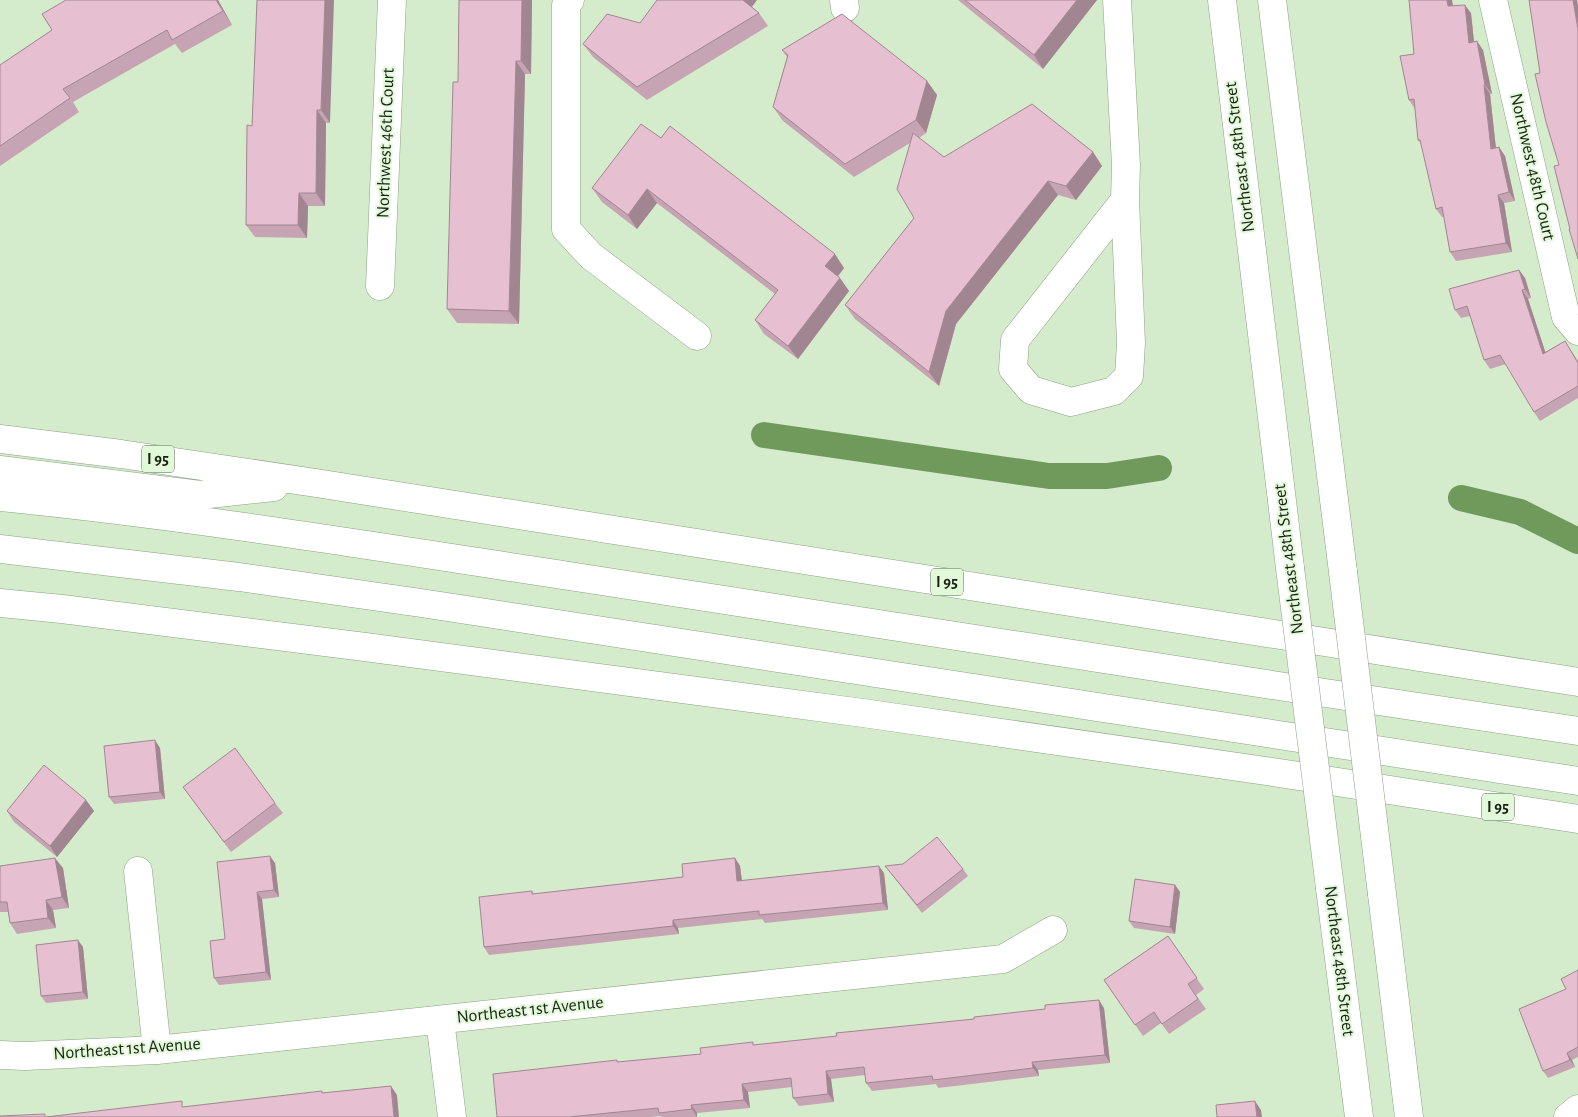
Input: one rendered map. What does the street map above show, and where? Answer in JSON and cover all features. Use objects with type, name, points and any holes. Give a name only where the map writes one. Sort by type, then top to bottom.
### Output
[{"type":"main road","name":"Northwest 46th Court","points":[[380,286],[392,0]]},
{"type":"main road","points":[[570,0],[566,5],[566,229],[591,256],[696,336]]},
{"type":"main road","points":[[1117,0],[1126,165],[1125,200],[1132,343],[1129,376],[1114,391],[1071,402],[1031,390],[1012,369],[1015,340],[1125,200]]},
{"type":"main road","name":"Northeast 48th Street","points":[[1222,0],[1290,568],[1359,1117]]},
{"type":"main road","points":[[1272,0],[1344,572],[1409,1117]]},
{"type":"main road","name":"Northwest 48th Court","points":[[1493,0],[1566,317],[1578,331]]},
{"type":"main road","name":"I 95","points":[[0,439],[121,454],[316,483],[1578,682]]},
{"type":"main road","points":[[0,470],[200,495],[316,483]]},
{"type":"main road","points":[[0,498],[131,512],[382,547],[1578,732]]},
{"type":"main road","points":[[0,549],[210,573],[420,603],[1578,781]]},
{"type":"main road","name":"I 95","points":[[0,603],[365,647],[872,715],[1218,763],[1578,819]]},
{"type":"main road","points":[[138,871],[157,1050]]},
{"type":"main road","name":"Northeast 1st Avenue","points":[[0,1055],[25,1056],[157,1050],[1003,959],[1053,930]]},
{"type":"main road","points":[[440,1020],[452,1117]]},
{"type":"building","points":[[66,0],[216,0],[223,11],[172,40],[167,30],[63,89],[70,98],[0,146],[0,65],[52,30],[42,14]]},
{"type":"building","points":[[257,0],[325,0],[321,110],[317,110],[316,193],[299,193],[298,225],[246,225],[247,125],[252,126]]},
{"type":"building","points":[[459,0],[522,0],[521,61],[516,61],[509,311],[447,309],[453,82],[458,82]]},
{"type":"building","points":[[657,0],[743,0],[759,13],[637,87],[583,44],[607,14],[640,23]]},
{"type":"building","points":[[965,0],[1077,0],[1034,55]]},
{"type":"building","points":[[1409,0],[1447,0],[1448,6],[1465,5],[1469,43],[1477,41],[1485,85],[1491,149],[1499,147],[1509,192],[1498,195],[1506,243],[1450,252],[1442,207],[1436,209],[1420,140],[1418,140],[1414,99],[1409,100],[1400,56],[1414,54]]},
{"type":"building","points":[[1529,0],[1573,0],[1578,29],[1578,259],[1554,166],[1559,165],[1546,122],[1535,74],[1540,73]]},
{"type":"building","points":[[842,14],[927,81],[916,120],[845,164],[773,107],[788,55],[782,50]]},
{"type":"building","points":[[1032,104],[1093,152],[1066,186],[1048,181],[946,311],[929,372],[845,305],[914,218],[897,189],[913,133],[944,157]]},
{"type":"building","points":[[641,124],[661,138],[670,126],[835,254],[825,266],[840,278],[788,346],[755,320],[778,290],[647,189],[628,215],[592,188]]},
{"type":"building","points":[[1519,270],[1525,289],[1522,290],[1543,354],[1565,341],[1578,363],[1578,386],[1534,412],[1500,355],[1484,360],[1467,306],[1455,310],[1449,289]]},
{"type":"building","points":[[155,740],[160,792],[109,797],[104,746]]},
{"type":"building","points":[[235,748],[275,803],[224,842],[183,787]]},
{"type":"building","points":[[44,765],[86,800],[50,846],[7,811]]},
{"type":"building","points":[[937,837],[963,869],[917,905],[885,866],[903,864]]},
{"type":"building","points":[[270,856],[274,890],[257,892],[266,972],[214,978],[210,941],[225,939],[217,862]]},
{"type":"building","points":[[55,858],[62,897],[46,900],[48,918],[10,923],[7,902],[0,902],[0,866]]},
{"type":"building","points":[[735,858],[737,881],[879,866],[883,903],[759,915],[759,911],[673,920],[673,926],[484,947],[479,897],[532,891],[532,894],[683,877],[682,864]]},
{"type":"building","points":[[1135,879],[1175,885],[1170,927],[1129,921]]},
{"type":"building","points":[[1168,936],[1197,978],[1188,984],[1198,999],[1162,1024],[1154,1012],[1135,1025],[1104,980]]},
{"type":"building","points":[[78,940],[83,992],[41,996],[36,945]]},
{"type":"building","points":[[1578,970],[1578,1047],[1567,1053],[1570,1060],[1543,1071],[1519,1009],[1566,989],[1561,979]]},
{"type":"building","points":[[1099,1000],[1105,1055],[1032,1062],[1033,1068],[933,1080],[932,1076],[866,1083],[864,1067],[826,1071],[828,1094],[793,1098],[791,1078],[742,1084],[744,1100],[691,1105],[692,1109],[659,1113],[658,1108],[569,1117],[497,1117],[493,1074],[617,1060],[617,1062],[701,1054],[700,1048],[753,1042],[753,1045],[837,1036],[836,1033],[974,1019],[974,1017],[1045,1009],[1045,1005]]},
{"type":"building","points":[[391,1086],[394,1117],[46,1117],[182,1101],[182,1107],[322,1091],[322,1093]]},
{"type":"building","points":[[1255,1101],[1257,1117],[1217,1117],[1216,1105]]},
{"type":"building","points":[[45,1114],[45,1117],[0,1117],[0,1116]]},
{"type":"waterway","points":[[764,435],[1049,476],[1107,476],[1159,468]]},
{"type":"waterway","points":[[1461,498],[1520,512],[1578,541]]}]
